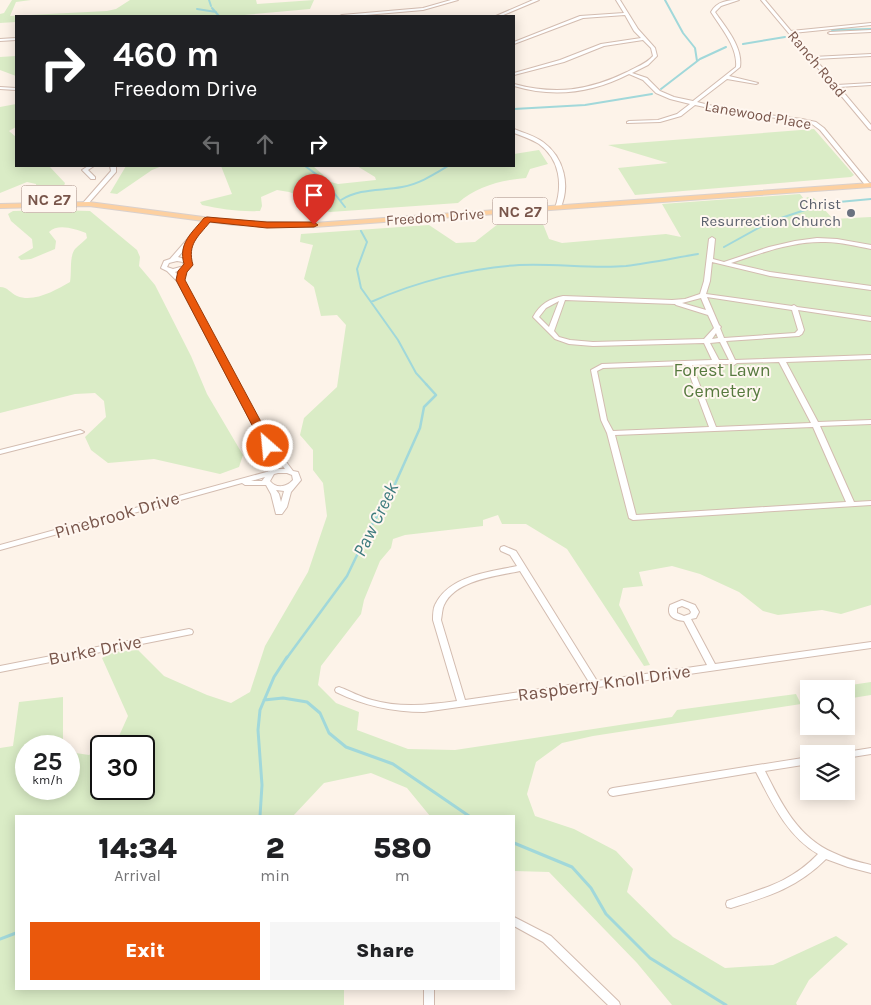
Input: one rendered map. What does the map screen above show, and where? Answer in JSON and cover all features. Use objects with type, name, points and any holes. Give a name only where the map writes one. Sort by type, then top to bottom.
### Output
[{"type":"main road","name":"Freedom Drive","points":[[0,206],[87,202],[207,220],[267,225],[314,225],[743,189],[868,183]]},
{"type":"main road","name":"Freedom Drive","points":[[0,201],[123,202],[228,217],[281,220],[675,200],[868,183]]},
{"type":"main road","points":[[675,200],[679,197],[720,194],[743,189]]},
{"type":"street","points":[[354,15],[423,9],[456,0]]},
{"type":"street","points":[[500,15],[537,0]]},
{"type":"street","points":[[515,85],[540,92],[563,92],[604,83],[629,73],[651,61],[655,56],[654,50],[632,26],[618,0]]},
{"type":"street","points":[[629,122],[675,117],[694,104],[738,67],[739,59],[732,40],[713,12],[715,7],[720,4],[736,0]]},
{"type":"street","name":"Ranch Road","points":[[763,0],[871,128]]},
{"type":"street","points":[[515,42],[582,17],[626,14]]},
{"type":"street","points":[[792,34],[871,24]]},
{"type":"street","points":[[792,34],[871,31]]},
{"type":"street","points":[[0,40],[15,39]]},
{"type":"street","points":[[515,74],[562,61],[610,43],[644,39]]},
{"type":"street","points":[[812,58],[871,55]]},
{"type":"street","name":"Lanewood Place","points":[[629,73],[645,79],[654,90],[662,95],[694,104],[727,111],[797,119],[814,123],[822,129],[868,183]]},
{"type":"street","points":[[726,77],[756,83]]},
{"type":"street","points":[[836,86],[871,84]]},
{"type":"street","points":[[0,88],[15,89]]},
{"type":"street","points":[[862,117],[871,116]]},
{"type":"street","points":[[515,131],[541,144],[550,153],[563,176],[563,189],[559,205]]},
{"type":"street","points":[[90,167],[85,170],[93,178]]},
{"type":"street","points":[[87,202],[112,175],[113,167]]},
{"type":"street","points":[[173,260],[207,220]]},
{"type":"street","points":[[712,239],[703,295],[734,363]]},
{"type":"street","points":[[726,262],[816,240],[832,240],[871,247]]},
{"type":"street","points":[[180,280],[184,269],[188,265],[186,261],[187,244]]},
{"type":"street","points":[[186,261],[173,260],[166,262],[164,266],[180,280],[268,446],[275,465],[272,473],[267,478],[268,484],[275,494],[279,512],[287,492],[297,480],[297,477],[268,446]]},
{"type":"street","points":[[710,260],[726,262],[770,274],[871,288]]},
{"type":"street","points":[[169,270],[184,269]]},
{"type":"street","points":[[794,307],[801,330],[800,334],[706,341],[593,344],[569,342],[557,338],[536,317],[540,309],[553,300],[563,298],[672,302],[686,301],[703,295],[794,307],[871,319]]},
{"type":"street","points":[[551,331],[563,298]]},
{"type":"street","points":[[672,302],[712,314]]},
{"type":"street","points":[[706,341],[718,326]]},
{"type":"street","points":[[706,341],[717,364]]},
{"type":"street","points":[[871,357],[689,365],[602,366],[594,370],[604,420],[611,433],[633,518],[871,503]]},
{"type":"street","points":[[782,361],[815,424],[851,504]]},
{"type":"street","points":[[689,365],[713,430]]},
{"type":"street","points":[[611,433],[871,422]]},
{"type":"street","points":[[0,452],[80,432]]},
{"type":"street","name":"Pinebrook Drive","points":[[0,548],[233,482],[283,470],[292,472]]},
{"type":"street","name":"Pinebrook Drive","points":[[233,482],[268,484],[282,488],[292,486]]},
{"type":"street","points":[[504,549],[513,553],[594,684]]},
{"type":"street","points":[[462,703],[437,620],[436,610],[443,597],[463,583],[522,568]]},
{"type":"street","points":[[687,619],[712,668]]},
{"type":"street","name":"Burke Drive","points":[[0,669],[189,632]]},
{"type":"street","name":"Raspberry Knoll Drive","points":[[340,690],[365,703],[392,709],[424,709],[871,645]]},
{"type":"street","points":[[855,753],[871,751]]},
{"type":"street","points":[[613,792],[800,761]]},
{"type":"street","points":[[759,768],[788,824],[809,844],[838,860],[871,869]]},
{"type":"street","points":[[731,904],[775,890],[792,882],[811,869],[825,854]]},
{"type":"street","points":[[515,922],[547,940],[615,1005]]},
{"type":"street","points":[[429,990],[429,1005]]},
{"type":"green space","points":[[12,0],[31,0],[16,2],[10,16],[15,16],[15,22],[0,23],[0,14],[4,13]]},
{"type":"green space","points":[[130,0],[256,0],[257,4],[314,0],[310,9],[244,15],[29,15],[107,11],[116,9]]},
{"type":"green space","points":[[15,56],[15,76],[0,70],[0,57]]},
{"type":"green space","points":[[15,104],[15,128],[9,131],[15,136],[15,167],[50,167],[65,183],[61,194],[37,194],[36,184],[27,182],[0,193],[0,107]]},
{"type":"green space","points":[[814,129],[854,175],[851,177],[635,195],[618,168],[668,163],[608,145]]},
{"type":"green space","points":[[539,150],[548,164],[530,169],[526,178],[499,182],[482,188],[458,203],[330,212],[322,210],[315,201],[277,190],[261,197],[262,206],[260,211],[223,209],[202,205],[200,202],[232,194],[221,167],[314,167],[331,182],[338,184],[376,180],[375,177],[359,167],[515,167],[515,154]]},
{"type":"green space","points":[[125,167],[160,167],[117,194],[110,193]]},
{"type":"green space","name":"Forest Lawn Cemetery","points":[[800,194],[804,199],[808,197],[814,198],[833,219],[871,217],[871,605],[841,614],[822,610],[778,615],[763,611],[739,592],[700,574],[672,566],[639,572],[643,586],[623,588],[619,605],[650,665],[644,666],[567,549],[526,524],[502,524],[498,515],[483,520],[483,526],[405,535],[393,539],[391,548],[380,561],[364,600],[361,614],[321,666],[318,685],[336,703],[359,712],[357,730],[408,749],[455,750],[672,717],[677,710],[796,694],[800,704],[593,736],[562,743],[536,762],[527,794],[535,816],[574,829],[616,851],[633,869],[627,892],[673,937],[725,968],[773,965],[836,936],[848,944],[809,980],[796,1003],[797,1005],[672,1005],[637,963],[549,872],[515,871],[515,815],[429,815],[407,788],[371,773],[324,783],[294,815],[15,815],[15,990],[344,990],[344,1005],[0,1005],[0,748],[13,746],[19,702],[63,697],[63,735],[15,735],[15,800],[80,800],[80,754],[90,754],[90,800],[155,800],[155,735],[119,735],[128,716],[102,658],[114,652],[138,650],[164,676],[207,695],[231,703],[250,692],[265,646],[308,572],[327,516],[323,483],[313,470],[313,450],[300,435],[304,418],[337,387],[346,325],[337,315],[321,316],[314,287],[304,279],[313,245],[300,242],[301,234],[429,225],[456,243],[475,242],[507,217],[526,215],[541,219],[549,239],[562,243],[666,234],[681,237],[662,204]]},
{"type":"green space","points":[[13,211],[90,211],[137,250],[140,257],[139,266],[155,285],[191,356],[207,394],[243,455],[239,467],[220,474],[154,459],[108,463],[91,450],[85,437],[106,417],[104,401],[95,393],[75,394],[0,413],[0,287],[17,296],[30,298],[45,295],[70,282],[73,252],[87,238],[86,233],[82,231],[62,227],[53,229],[49,232],[56,241],[55,249],[31,259],[21,260],[18,257],[33,248],[32,239],[11,221],[8,214]]},
{"type":"green space","points":[[871,682],[871,695],[855,698],[855,684]]},
{"type":"waterway","name":"Paw Creek","points":[[209,0],[211,6]]},
{"type":"waterway","points":[[665,0],[683,33],[695,48],[697,61]]},
{"type":"waterway","name":"Paw Creek","points":[[212,8],[215,12]]},
{"type":"waterway","points":[[197,9],[215,12]]},
{"type":"waterway","name":"Paw Creek","points":[[215,12],[218,15]]},
{"type":"waterway","points":[[832,30],[871,29]]},
{"type":"waterway","points":[[743,44],[785,37]]},
{"type":"waterway","points":[[661,89],[700,59],[726,47]]},
{"type":"waterway","points":[[515,109],[585,105],[652,94]]},
{"type":"waterway","name":"Paw Creek","points":[[306,167],[324,180],[345,207]]},
{"type":"waterway","points":[[341,200],[356,193],[414,184],[446,167]]},
{"type":"waterway","points":[[828,203],[871,199]]},
{"type":"waterway","points":[[724,247],[769,222],[820,205]]},
{"type":"waterway","name":"Paw Creek","points":[[361,231],[367,242],[357,269],[361,288],[398,340],[416,373],[427,385]]},
{"type":"waterway","points":[[371,302],[424,282],[481,269],[519,265],[626,266],[698,254]]},
{"type":"waterway","name":"Paw Creek","points":[[286,659],[347,576],[370,528],[391,493],[420,428],[424,407],[436,395],[426,384]]},
{"type":"waterway","name":"Paw Creek","points":[[264,700],[274,677],[287,657]]},
{"type":"waterway","points":[[264,700],[283,698],[307,702],[320,713],[329,733],[346,747],[393,764],[468,815]]},
{"type":"waterway","name":"Paw Creek","points":[[260,815],[262,785],[258,730],[260,710],[264,700]]},
{"type":"waterway","points":[[515,843],[572,867],[591,888],[606,914],[650,958],[726,1005]]},
{"type":"waterway","name":"Paw Creek","points":[[0,939],[15,933]]},
{"type":"place","name":"Christ Resurrection Church","points":[[851,213]]},
{"type":"route","points":[[268,446],[180,280],[182,278],[182,271],[188,265],[186,261],[187,244],[207,220],[267,225],[314,225]]}]
